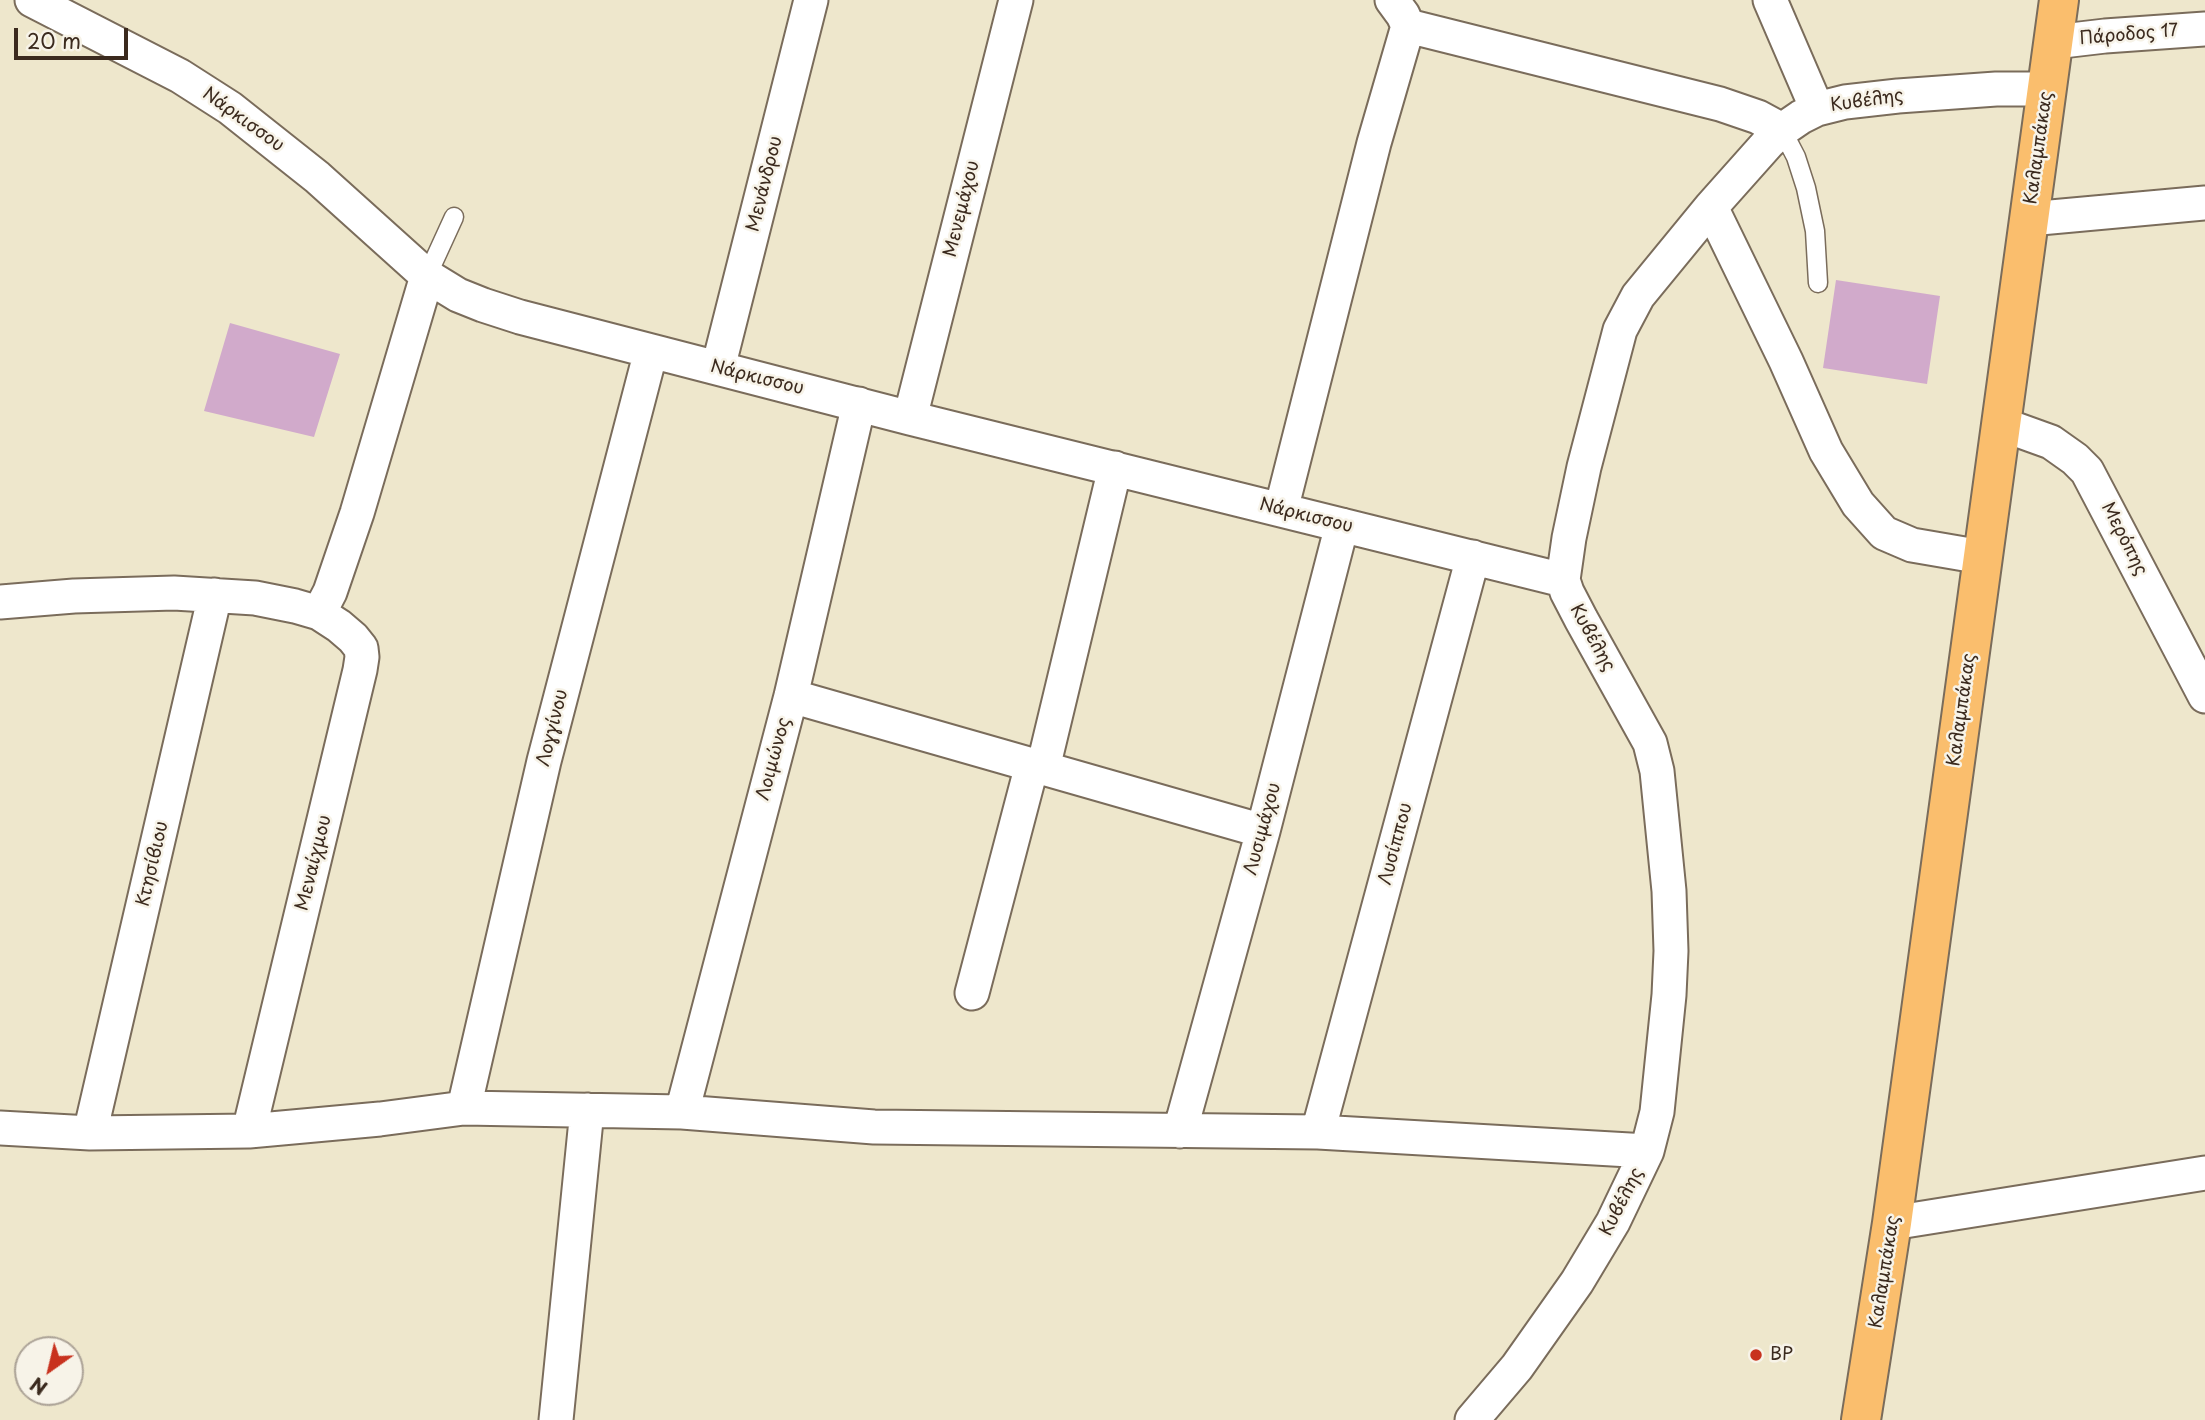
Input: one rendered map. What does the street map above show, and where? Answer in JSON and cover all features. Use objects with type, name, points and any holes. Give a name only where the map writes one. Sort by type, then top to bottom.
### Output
[{"type":"main road","name":"Καλαμπάκας","points":[[1861,1420],[1892,1223],[2059,0]]},
{"type":"street","name":"Νάρκισσου","points":[[32,0],[180,76],[230,108],[317,177],[427,276],[458,295],[483,305],[910,418],[1563,580]]},
{"type":"street","name":"Μενάνδρου","points":[[718,368],[811,0]]},
{"type":"street","name":"Μενεμάχου","points":[[910,418],[1016,0]]},
{"type":"street","points":[[1770,0],[1817,108]]},
{"type":"street","points":[[1281,510],[1374,144],[1400,13],[1720,104],[1758,117],[1782,130]]},
{"type":"street","name":"Πάροδος 17","points":[[2054,42],[2205,29]]},
{"type":"street","name":"Κυβέλης","points":[[1472,1420],[1517,1367],[1577,1282],[1613,1222],[1647,1151],[1657,1112],[1671,951],[1657,771],[1650,743],[1581,619],[1563,580],[1584,467],[1620,330],[1638,296],[1757,155],[1782,130],[1817,108],[1898,96],[1996,89],[2047,89]]},
{"type":"street","points":[[2029,219],[2205,203]]},
{"type":"street","points":[[1712,206],[1826,451],[1858,504],[1884,533],[1912,545],[1982,557]]},
{"type":"street","points":[[0,602],[74,596],[174,593],[273,601],[319,613],[330,592],[357,513],[427,276]]},
{"type":"street","name":"Λογγίνου","points":[[464,1108],[544,761],[651,351]]},
{"type":"street","name":"Λοιμώνος","points":[[682,1112],[791,696],[859,404]]},
{"type":"street","name":"Μερόπης","points":[[2001,424],[2051,442],[2087,471],[2205,696]]},
{"type":"street","points":[[972,993],[1038,766],[1115,468]]},
{"type":"street","name":"Λυσιμάχου","points":[[1180,1131],[1263,831],[1342,526]]},
{"type":"street","name":"Λυσίππου","points":[[1318,1132],[1473,557]]},
{"type":"street","name":"Κτησίβιου","points":[[90,1133],[215,595]]},
{"type":"street","name":"Μεναίχμου","points":[[249,1131],[362,662],[362,651],[353,638],[319,613]]},
{"type":"street","points":[[791,696],[1263,831]]},
{"type":"street","points":[[0,1128],[90,1133],[249,1131],[464,1108],[682,1112],[874,1127],[1318,1132],[1647,1151]]},
{"type":"street","points":[[556,1420],[587,1110]]},
{"type":"street","points":[[1892,1223],[2205,1173]]},
{"type":"lane","points":[[1782,130],[1796,157],[1806,188],[1815,231],[1818,284]]},
{"type":"lane","points":[[427,276],[454,217]]},
{"type":"building","points":[[1836,280],[1940,296],[1927,384],[1823,368]]},
{"type":"building","points":[[230,323],[340,354],[314,437],[204,411]]},
{"type":"place","name":"BP","points":[[1756,1355]]}]
